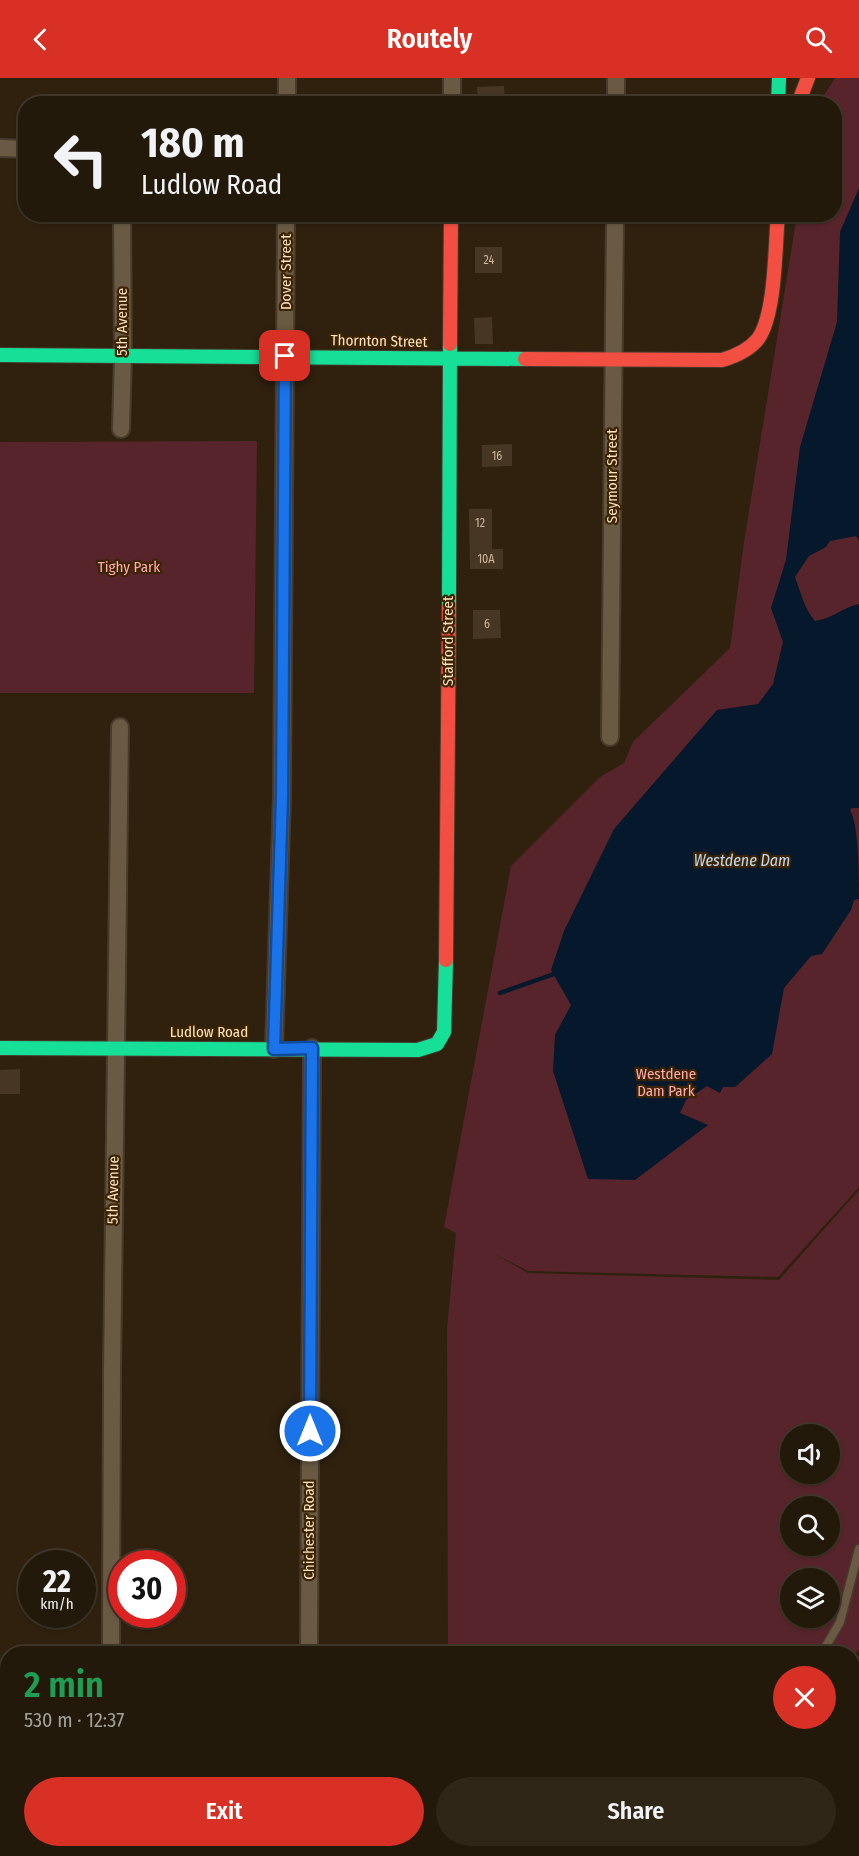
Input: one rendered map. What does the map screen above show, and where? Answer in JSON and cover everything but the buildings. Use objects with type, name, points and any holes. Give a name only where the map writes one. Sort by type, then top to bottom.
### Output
[{"type":"street","points":[[287,78],[287,96]]},
{"type":"street","points":[[452,78],[452,96]]},
{"type":"street","points":[[616,78],[616,96]]},
{"type":"street","points":[[778,96],[779,78]]},
{"type":"street","points":[[788,78],[797,96]]},
{"type":"street","points":[[801,96],[808,78]]},
{"type":"street","points":[[0,148],[18,149]]},
{"type":"street","name":"5th Avenue","points":[[121,429],[122,222]]},
{"type":"street","name":"Dover Street","points":[[274,1049],[282,796],[286,222]]},
{"type":"street","name":"Stafford Street","points":[[418,1050],[433,1047],[441,1041],[446,1025],[451,222]]},
{"type":"street","name":"Seymour Street","points":[[610,736],[615,222]]},
{"type":"street","name":"Thornton Street","points":[[0,355],[722,360],[742,353],[753,345],[761,334],[771,280],[777,222]]},
{"type":"street","name":"5th Avenue","points":[[111,1646],[115,1049],[120,727]]},
{"type":"street","name":"Ludlow Road","points":[[0,1048],[418,1050]]},
{"type":"street","name":"Chichester Road","points":[[309,1646],[312,1048]]},
{"type":"lane","points":[[826,1646],[840,1622],[859,1549]]},
{"type":"green space","name":"Westdene Dam Park","points":[[835,78],[859,78],[859,1187],[778,1277],[528,1271],[493,1253],[528,1273],[779,1280],[859,1190],[859,1646],[448,1646],[447,1329],[456,1233],[444,1227],[511,866],[600,777],[624,763],[633,742],[730,648],[744,542],[796,222],[842,222],[842,96],[823,96]]},
{"type":"green space","name":"Tighy Park","points":[[257,441],[254,693],[0,693],[0,442]]},
{"type":"water","name":"Westdene Dam","points":[[859,188],[859,541],[856,536],[830,541],[826,547],[809,556],[795,577],[805,606],[815,621],[859,604],[859,808],[850,810],[857,839],[859,899],[854,900],[851,910],[822,954],[811,956],[784,988],[772,1054],[735,1087],[723,1087],[720,1093],[707,1086],[686,1100],[680,1113],[708,1125],[635,1180],[588,1179],[553,1071],[555,1035],[571,1005],[551,970],[564,931],[614,829],[717,710],[758,704],[773,684],[783,642],[771,608],[786,560],[800,447],[837,322],[840,232]]},
{"type":"waterway","points":[[500,993],[557,973]]},
{"type":"traffic: fast","points":[[778,96],[779,78]]},
{"type":"traffic: fast","points":[[449,607],[450,344]]},
{"type":"traffic: fast","points":[[0,355],[525,359]]},
{"type":"traffic: fast","points":[[0,1048],[418,1050],[437,1044],[444,1032],[446,960]]},
{"type":"traffic: jam","points":[[801,96],[808,78]]},
{"type":"traffic: jam","points":[[450,344],[451,222]]},
{"type":"traffic: jam","points":[[525,359],[722,360],[742,352],[758,339],[764,328],[774,279],[778,222]]},
{"type":"traffic: jam","points":[[446,960],[449,607]]},
{"type":"route","points":[[285,356],[282,796],[274,1049],[312,1048],[310,1431]]}]
